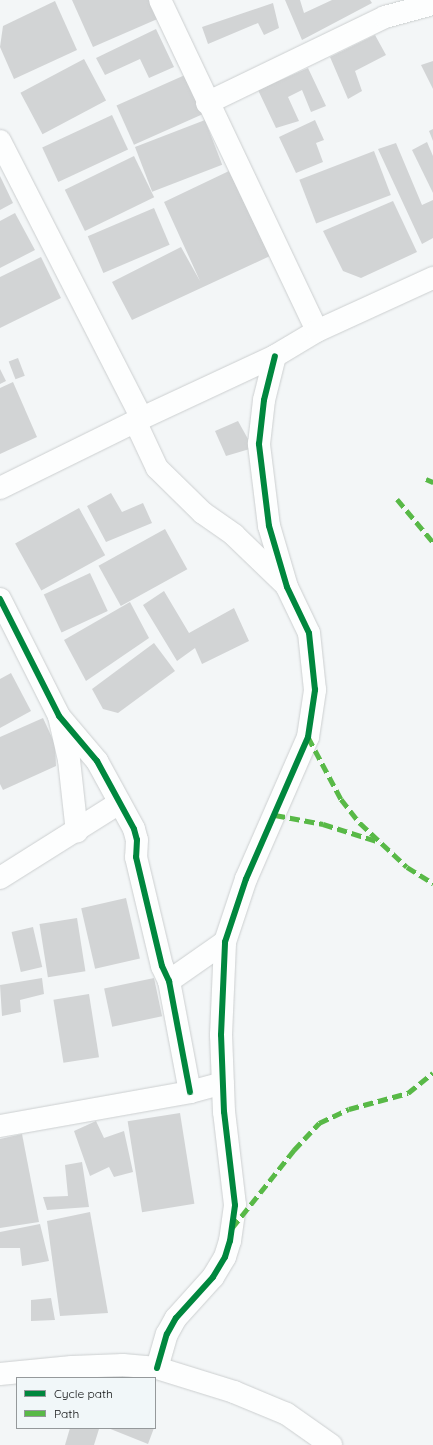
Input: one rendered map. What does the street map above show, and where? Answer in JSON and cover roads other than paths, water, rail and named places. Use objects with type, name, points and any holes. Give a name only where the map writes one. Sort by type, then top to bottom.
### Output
[{"type":"street","points":[[160,0],[317,331]]},
{"type":"street","points":[[208,103],[382,8],[433,4]]},
{"type":"street","points":[[0,141],[138,420],[157,468],[203,514],[234,535],[287,587]]},
{"type":"street","points":[[0,488],[138,420],[275,356],[317,331],[433,278]]},
{"type":"street","points":[[158,1368],[167,1334],[176,1318],[213,1276],[225,1257],[230,1241],[235,1205],[222,1083],[221,1035],[225,942],[246,879],[308,737],[315,690],[312,651],[308,633],[287,587],[269,526],[259,444],[264,400],[275,356]]},
{"type":"street","points":[[0,599],[59,716],[69,760],[77,832]]},
{"type":"street","points":[[59,716],[88,748],[108,778],[136,837],[136,857],[162,966],[169,981],[190,1092]]},
{"type":"street","points":[[0,878],[77,832],[119,803]]},
{"type":"street","points":[[169,981],[225,942]]},
{"type":"street","points":[[0,1126],[190,1092],[222,1083]]},
{"type":"street","points":[[0,1374],[72,1367],[123,1365],[158,1368],[234,1392],[287,1414],[331,1445]]}]
